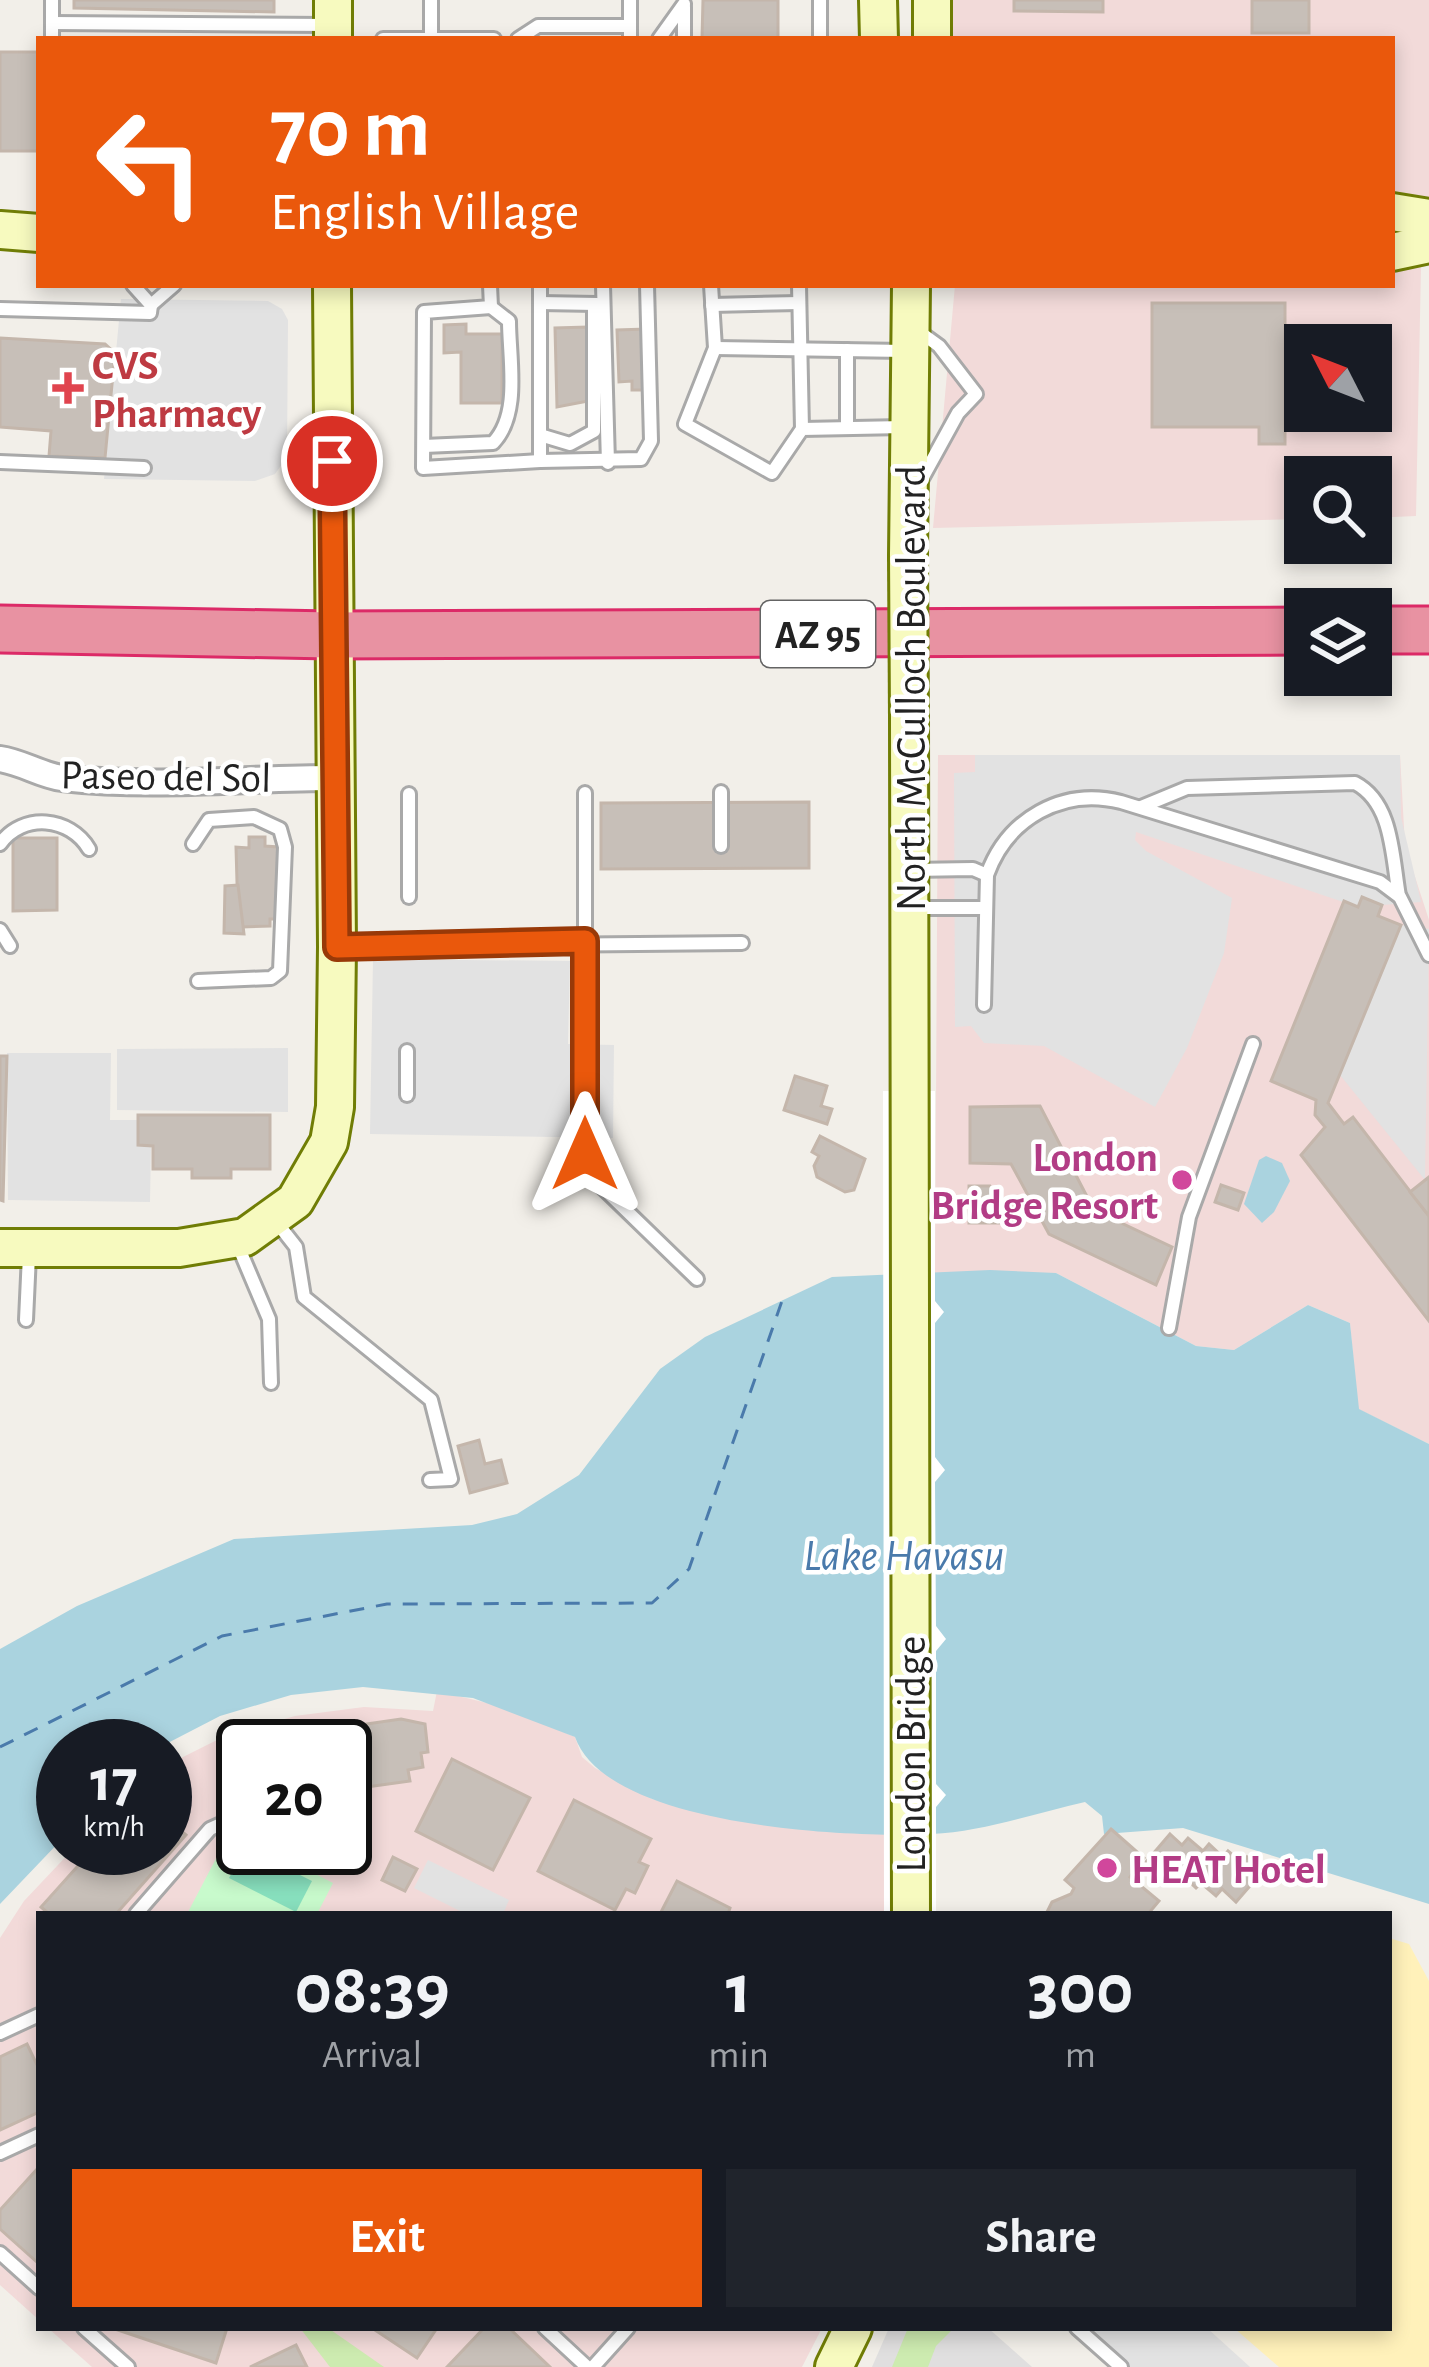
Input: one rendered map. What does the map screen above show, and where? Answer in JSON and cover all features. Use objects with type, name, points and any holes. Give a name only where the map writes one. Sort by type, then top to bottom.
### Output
[{"type":"highway","name":"AZ 95","points":[[0,629],[331,635],[1284,631]]},
{"type":"highway","points":[[1392,631],[1429,630]]},
{"type":"street","points":[[878,0],[879,36]]},
{"type":"street","points":[[932,0],[932,36]]},
{"type":"street","points":[[1395,212],[1429,218]]},
{"type":"street","points":[[0,230],[36,233]]},
{"type":"street","points":[[1395,251],[1429,244]]},
{"type":"street","points":[[15,1248],[179,1248],[235,1240],[274,1219],[305,1188],[329,1142],[335,1107],[337,947],[331,635],[332,288]]},
{"type":"street","name":"North McCulloch Boulevard","points":[[909,1090],[911,288]]},
{"type":"street","name":"Paseo del Sol","points":[[0,759],[56,777],[90,780],[247,784],[334,778]]},
{"type":"street","name":"London Bridge","points":[[909,1090],[911,1911]]},
{"type":"street","points":[[834,2367],[852,2331]]},
{"type":"lane","points":[[52,0],[52,36]]},
{"type":"lane","points":[[431,0],[431,36]]},
{"type":"lane","points":[[523,36],[538,26],[630,33],[630,0]]},
{"type":"lane","points":[[820,0],[820,36]]},
{"type":"lane","points":[[661,36],[684,2]]},
{"type":"lane","points":[[684,2],[684,36]]},
{"type":"lane","points":[[52,22],[333,22]]},
{"type":"lane","points":[[136,288],[151,305]]},
{"type":"lane","points":[[0,309],[150,313],[151,305],[171,288]]},
{"type":"lane","points":[[490,288],[491,307]]},
{"type":"lane","points":[[540,461],[541,288]]},
{"type":"lane","points":[[540,435],[570,444],[595,431],[602,288]]},
{"type":"lane","points":[[424,446],[493,443],[504,432],[510,414],[509,321],[491,307],[424,312],[423,468],[641,459],[651,441],[647,288]]},
{"type":"lane","points":[[711,288],[715,347],[685,424],[772,473],[802,429],[799,288]]},
{"type":"lane","points":[[712,305],[799,303]]},
{"type":"lane","points":[[541,304],[599,304]]},
{"type":"lane","points":[[599,304],[608,463]]},
{"type":"lane","points":[[715,347],[847,350],[910,339],[939,346],[976,394],[958,413],[908,502]]},
{"type":"lane","points":[[847,350],[847,424]]},
{"type":"lane","points":[[802,429],[847,424],[909,427]]},
{"type":"lane","points":[[0,462],[144,468]]},
{"type":"lane","points":[[1139,807],[1187,788],[1355,783],[1372,792],[1382,808],[1400,897],[1429,956]]},
{"type":"lane","points":[[721,792],[721,846]]},
{"type":"lane","points":[[585,793],[585,1154],[598,1183],[697,1279]]},
{"type":"lane","points":[[409,794],[409,897]]},
{"type":"lane","points":[[984,1005],[987,875],[1007,836],[1055,804],[1096,797],[1139,807],[1380,882],[1400,897]]},
{"type":"lane","points":[[193,844],[209,820],[254,817],[280,829],[285,847],[280,970],[271,978],[198,980]]},
{"type":"lane","points":[[0,844],[27,823],[61,824],[79,833],[88,849]]},
{"type":"lane","points":[[910,870],[973,869],[987,875]]},
{"type":"lane","points":[[910,908],[985,908]]},
{"type":"lane","points":[[0,930],[10,946]]},
{"type":"lane","points":[[337,947],[585,941],[742,944]]},
{"type":"lane","points":[[1169,1328],[1190,1216],[1253,1044]]},
{"type":"lane","points":[[406,1051],[406,1096]]},
{"type":"lane","points":[[274,1219],[296,1247],[304,1297],[431,1400],[451,1479],[430,1480]]},
{"type":"lane","points":[[235,1240],[269,1319],[271,1382]]},
{"type":"lane","points":[[15,1248],[26,1320]]},
{"type":"lane","points":[[139,1911],[206,1833],[216,1828]]},
{"type":"lane","points":[[0,2033],[36,2016]]},
{"type":"lane","points":[[0,2153],[36,2136]]},
{"type":"lane","points":[[0,2253],[36,2285]]},
{"type":"lane","points":[[87,2331],[128,2367]]},
{"type":"lane","points":[[548,2331],[590,2367],[625,2331]]},
{"type":"lane","points":[[1080,2331],[1121,2367]]},
{"type":"shaded area","points":[[942,0],[1429,0],[1429,198],[1395,199],[1395,36],[942,36]]},
{"type":"shaded area","points":[[1395,267],[1421,267],[1416,516],[1392,517],[1392,456],[1284,456],[1284,520],[933,528],[955,288],[1395,288]]},
{"type":"shaded area","points":[[121,299],[268,301],[282,309],[288,320],[287,457],[275,474],[255,481],[104,479]]},
{"type":"shaded area","name":"London Bridge Resort","points":[[938,755],[1400,755],[1405,846],[1429,920],[1429,1444],[1358,1409],[1350,1323],[1308,1305],[1234,1350],[1196,1346],[1056,1273],[935,1273]]},
{"type":"shaded area","points":[[975,755],[1400,755],[1401,817],[1421,902],[1382,905],[1363,897],[1358,907],[1136,832],[1135,840],[1146,851],[1232,898],[1224,953],[1187,1048],[1155,1107],[1044,1046],[984,1043],[971,1026],[955,1027],[954,773],[975,772]]},
{"type":"shaded area","points":[[1401,925],[1429,929],[1425,1180],[1340,1075]]},
{"type":"shaded area","points":[[373,959],[570,961],[568,1044],[614,1045],[613,1138],[370,1134]]},
{"type":"shaded area","points":[[288,1048],[288,1112],[117,1110],[117,1049]]},
{"type":"shaded area","points":[[7,1053],[111,1053],[110,1120],[138,1120],[138,1145],[151,1145],[150,1202],[8,1200]]},
{"type":"shaded area","points":[[437,1691],[508,1708],[575,1737],[582,1757],[595,1768],[652,1799],[843,1832],[884,1834],[884,1911],[36,1911],[36,2317],[0,2285],[0,1938],[49,1875],[192,1875],[192,1752],[216,1740],[216,1875],[372,1875],[372,1719],[284,1719],[364,1707],[433,1711]]},
{"type":"shaded area","points":[[428,1860],[509,1900],[504,1911],[460,1911],[414,1888]]},
{"type":"shaded area","points":[[51,2331],[820,2331],[802,2367],[92,2367]]},
{"type":"shaded area","points":[[888,2331],[991,2331],[1032,2367],[872,2367]]},
{"type":"shaded area","points":[[1084,2331],[1210,2331],[1250,2367],[1126,2367]]},
{"type":"green space","points":[[216,1859],[216,1875],[317,1875],[333,1883],[319,1911],[189,1911]]},
{"type":"green space","points":[[300,1875],[312,1881],[294,1911],[229,1878]]},
{"type":"green space","points":[[302,2331],[332,2331],[384,2367],[330,2367]]},
{"type":"green space","points":[[907,2331],[951,2331],[936,2346],[928,2367],[892,2367]]},
{"type":"sand","points":[[1392,1939],[1409,1944],[1429,1981],[1429,2367],[1279,2367],[1237,2331],[1392,2331]]},
{"type":"water","points":[[1266,1156],[1282,1163],[1290,1181],[1274,1212],[1262,1223],[1244,1204],[1259,1160]]},
{"type":"water","name":"Lake Havasu","points":[[990,1270],[1056,1273],[1196,1346],[1234,1350],[1308,1305],[1350,1323],[1359,1409],[1429,1444],[1429,1904],[1183,1828],[1104,1834],[1102,1816],[1085,1802],[951,1833],[846,1833],[734,1821],[633,1791],[596,1767],[575,1737],[473,1698],[363,1687],[291,1695],[220,1716],[192,1730],[192,1719],[36,1719],[36,1866],[0,1904],[0,1649],[77,1606],[234,1539],[472,1525],[517,1514],[579,1475],[660,1369],[705,1337],[832,1277]]},
{"type":"pier","points":[[883,1091],[935,1091],[935,1301],[944,1312],[935,1323],[935,1457],[945,1470],[935,1482],[936,1626],[946,1639],[936,1651],[936,1784],[946,1795],[936,1807],[936,1911],[884,1911]]},
{"type":"building","points":[[74,0],[274,0],[274,12],[74,8]]},
{"type":"building","points":[[703,0],[778,0],[778,36],[702,36]]},
{"type":"building","points":[[1014,0],[1103,0],[1103,12],[1014,11]]},
{"type":"building","points":[[1252,0],[1309,0],[1309,33],[1252,33]]},
{"type":"building","points":[[0,52],[36,52],[36,151],[0,151]]},
{"type":"building","points":[[1152,303],[1285,303],[1285,444],[1259,444],[1259,427],[1152,427]]},
{"type":"building","points":[[466,324],[466,334],[502,334],[502,403],[461,403],[461,352],[444,353],[444,325]]},
{"type":"building","points":[[587,327],[588,401],[557,407],[555,328]]},
{"type":"building","points":[[646,329],[648,390],[632,390],[632,381],[619,382],[617,330]]},
{"type":"building","name":"CVS Pharmacy","points":[[0,338],[105,344],[115,353],[105,458],[49,456],[51,431],[0,427]]},
{"type":"building","points":[[809,802],[809,868],[601,869],[601,803]]},
{"type":"building","points":[[249,837],[265,837],[265,846],[278,847],[280,919],[270,919],[270,926],[242,927],[238,917],[236,847],[249,848]]},
{"type":"building","points":[[13,838],[57,838],[57,910],[13,911]]},
{"type":"building","points":[[238,885],[244,934],[224,933],[225,886]]},
{"type":"building","points":[[1362,897],[1382,905],[1378,916],[1401,925],[1328,1103],[1344,1124],[1353,1117],[1429,1216],[1429,1321],[1301,1155],[1325,1127],[1315,1115],[1316,1100],[1271,1081],[1344,901],[1358,907]]},
{"type":"building","points":[[0,1056],[7,1056],[3,1201],[0,1200]]},
{"type":"building","points":[[795,1076],[827,1086],[821,1106],[832,1109],[827,1124],[784,1110]]},
{"type":"building","points":[[1040,1106],[1094,1210],[1172,1247],[1156,1285],[1049,1234],[1011,1164],[970,1163],[970,1107]]},
{"type":"building","points":[[138,1115],[270,1115],[270,1169],[231,1169],[231,1178],[192,1178],[192,1169],[153,1169],[153,1146],[138,1145]]},
{"type":"building","points":[[820,1136],[865,1159],[854,1190],[845,1192],[817,1177],[814,1166],[819,1156],[812,1152]]},
{"type":"building","points":[[1429,1177],[1429,1216],[1410,1192]]},
{"type":"building","points":[[1221,1185],[1244,1193],[1238,1210],[1215,1202]]},
{"type":"building","points":[[969,1186],[990,1186],[1009,1223],[969,1223]]},
{"type":"building","points":[[479,1440],[485,1464],[501,1460],[507,1483],[470,1493],[458,1446]]},
{"type":"building","points":[[401,1719],[425,1724],[428,1752],[421,1753],[423,1767],[408,1770],[410,1781],[372,1786],[372,1723]]},
{"type":"building","points":[[452,1759],[530,1798],[493,1870],[416,1831]]},
{"type":"building","points":[[574,1800],[651,1839],[639,1862],[648,1866],[635,1893],[626,1889],[615,1910],[538,1871]]},
{"type":"building","name":"HEAT Hotel","points":[[1111,1829],[1144,1858],[1130,1877],[1159,1901],[1151,1911],[1048,1911],[1052,1902],[1071,1894],[1074,1888],[1065,1880]]},
{"type":"building","points":[[1170,1834],[1182,1845],[1188,1838],[1203,1851],[1209,1844],[1223,1857],[1228,1851],[1242,1863],[1247,1857],[1263,1871],[1236,1902],[1222,1889],[1216,1896],[1201,1883],[1196,1888],[1182,1875],[1177,1881],[1145,1863]]},
{"type":"building","points":[[393,1857],[417,1869],[405,1891],[382,1880]]},
{"type":"building","points":[[70,1875],[151,1875],[119,1911],[46,1911],[41,1907]]},
{"type":"building","points":[[677,1881],[730,1908],[729,1911],[662,1911]]},
{"type":"building","points":[[27,2044],[36,2063],[36,2113],[0,2130],[0,2057]]},
{"type":"building","points":[[36,2170],[36,2261],[0,2229],[0,2210]]},
{"type":"building","points":[[121,2331],[226,2331],[216,2363]]},
{"type":"building","points":[[376,2331],[435,2331],[417,2358]]},
{"type":"building","points":[[481,2331],[512,2331],[550,2367],[447,2367]]},
{"type":"building","points":[[296,2345],[307,2367],[250,2367]]},
{"type":"ferry route","points":[[0,1747],[222,1636],[387,1604],[652,1603],[689,1569],[783,1298]]},
{"type":"place","name":"CVS Pharmacy","points":[[68,388]]},
{"type":"place","name":"London Bridge Resort","points":[[1182,1180]]},
{"type":"place","name":"HEAT Hotel","points":[[1107,1868]]},
{"type":"route","points":[[332,461],[337,947],[585,941],[585,1154]]}]
